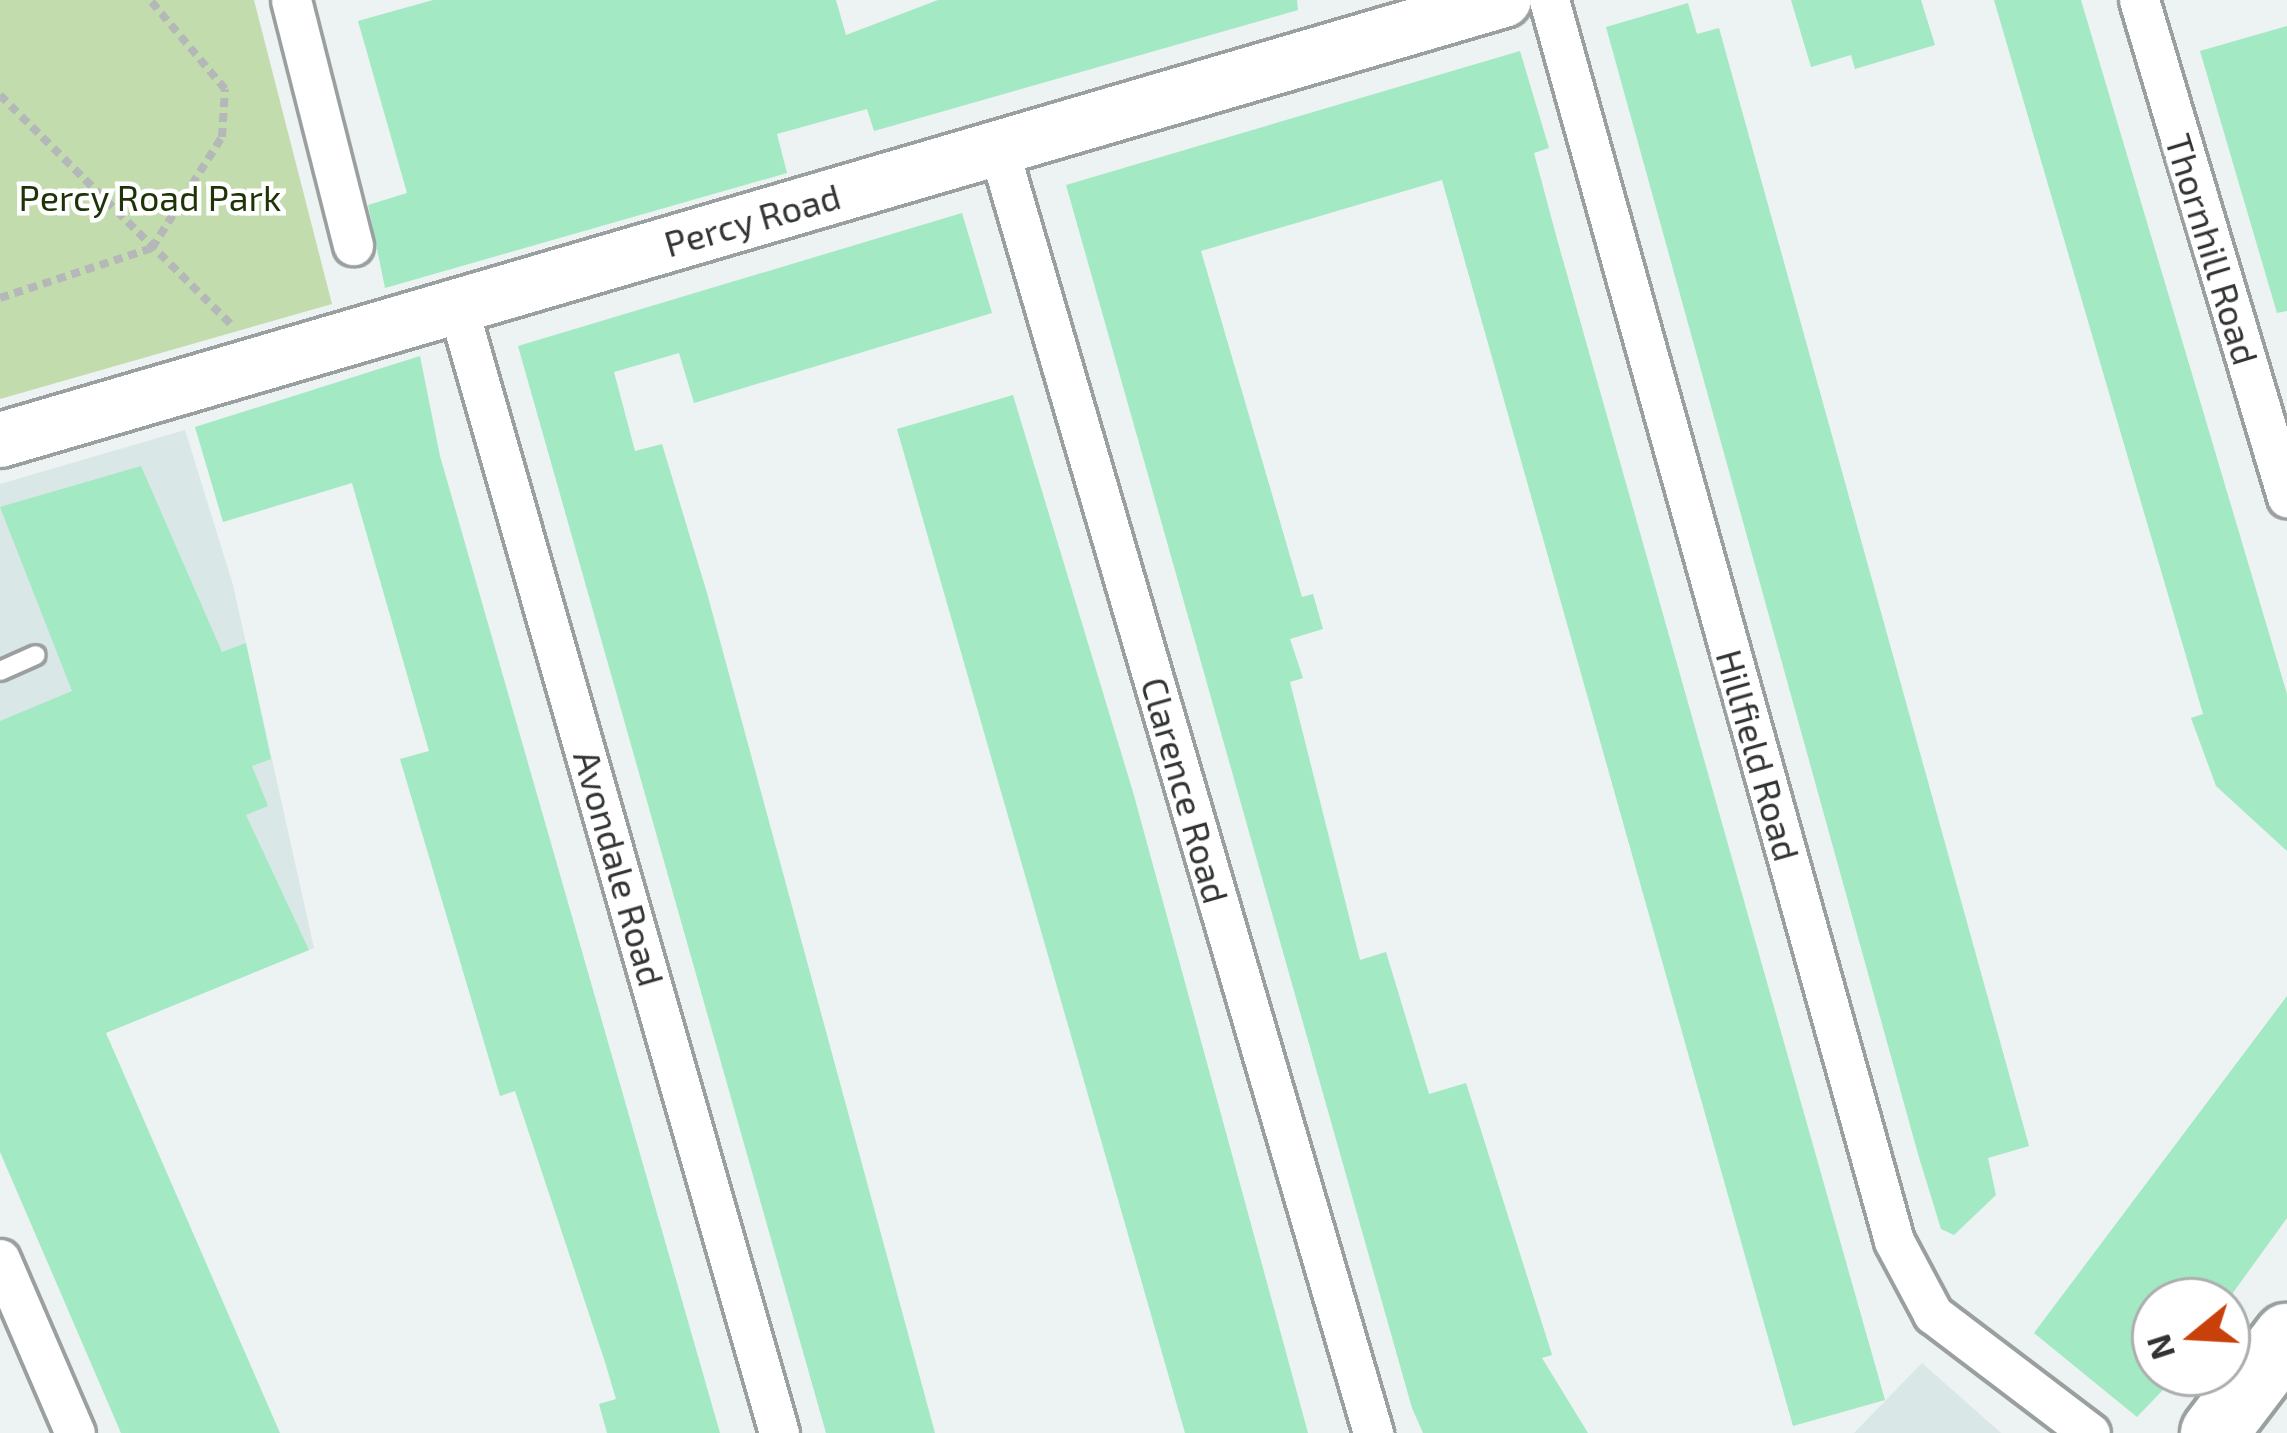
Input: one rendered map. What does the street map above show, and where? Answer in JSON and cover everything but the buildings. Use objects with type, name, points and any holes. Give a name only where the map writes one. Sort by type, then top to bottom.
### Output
[{"type":"highway","points":[[2214,1433],[2287,1337]]},
{"type":"street","points":[[291,0],[353,245]]},
{"type":"street","name":"Percy Road","points":[[0,440],[1504,0]]},
{"type":"street","name":"Hillfield Road","points":[[1549,0],[1894,1241],[1933,1314],[2090,1433]]},
{"type":"street","name":"Thornhill Road","points":[[2140,0],[2287,497]]},
{"type":"street","name":"Clarence Road","points":[[998,147],[1373,1433]]},
{"type":"street","name":"Avondale Road","points":[[458,304],[779,1433]]},
{"type":"street","points":[[0,1259],[11,1313],[75,1433]]},
{"type":"lane","points":[[0,671],[36,656]]},
{"type":"path","points":[[0,298],[152,248],[221,137],[225,88],[150,0]]},
{"type":"path","points":[[0,95],[268,360]]},
{"type":"shaded area","points":[[185,430],[233,585],[314,948],[0,1075],[0,484]]},
{"type":"shaded area","points":[[1922,1363],[2001,1433],[1854,1433]]},
{"type":"green space","name":"Percy Road Park","points":[[0,0],[254,0],[332,304],[0,399]]}]
